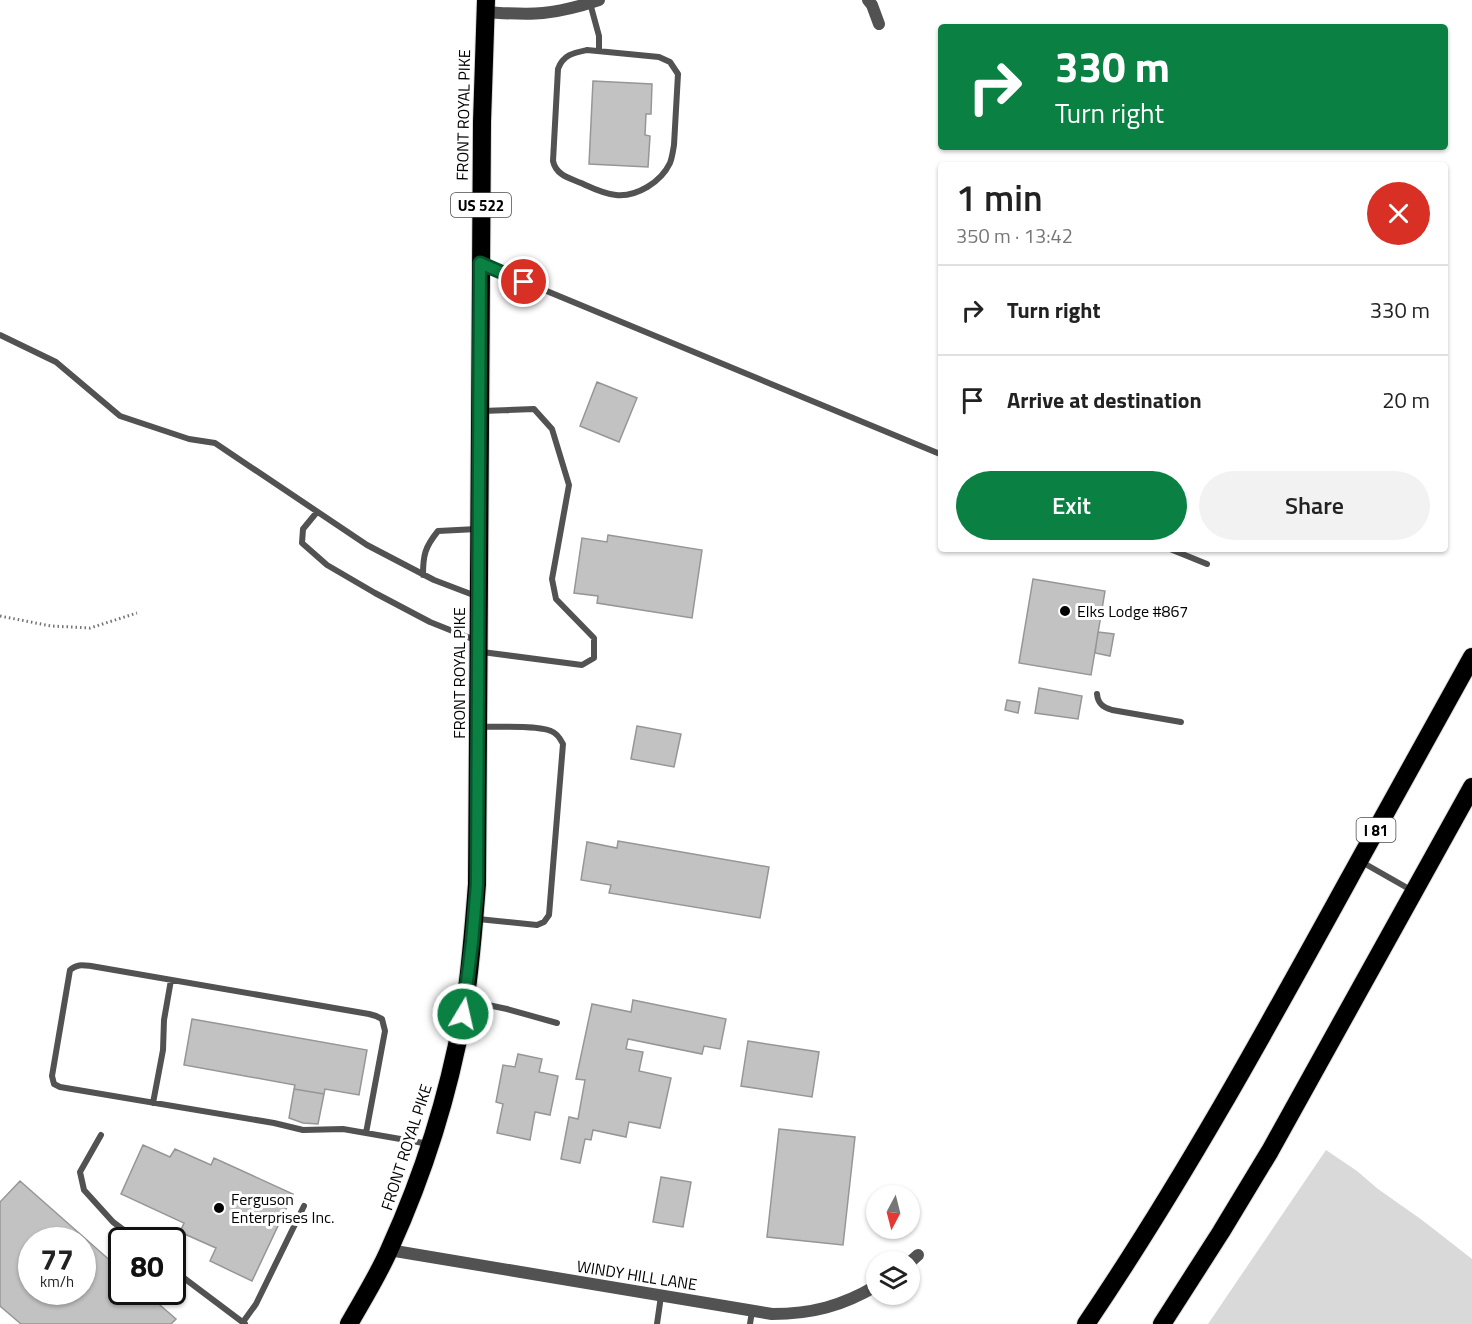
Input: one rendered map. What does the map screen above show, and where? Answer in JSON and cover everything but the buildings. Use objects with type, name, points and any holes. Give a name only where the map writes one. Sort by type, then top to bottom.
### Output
[{"type":"highway","name":"FRONT ROYAL PIKE","points":[[349,1324],[389,1250],[406,1211],[429,1144],[453,1061],[465,1001],[474,918],[477,884],[480,263],[486,6]]},
{"type":"highway","name":"I 81","points":[[1086,1324],[1208,1130],[1472,657]]},
{"type":"highway","points":[[1162,1324],[1270,1151],[1472,787]]},
{"type":"street","points":[[868,0],[879,24]]},
{"type":"street","points":[[486,6],[515,14],[542,13],[570,9],[595,1]]},
{"type":"street","name":"WINDY HILL LANE","points":[[389,1250],[772,1314],[815,1311],[866,1292]]},
{"type":"lane","points":[[595,1],[599,50]]},
{"type":"lane","points":[[599,50],[659,57],[670,62],[678,74],[674,145],[670,163],[649,185],[625,195],[609,194],[564,176],[554,168],[560,63],[570,54],[599,50]]},
{"type":"lane","points":[[480,263],[938,453]]},
{"type":"lane","points":[[0,335],[56,362],[120,416],[189,439],[215,443],[366,545],[423,575],[479,598]]},
{"type":"lane","points":[[317,512],[303,530],[302,543],[327,565],[430,622],[478,647],[582,665],[594,658],[594,638],[556,599],[552,579],[569,485],[552,429],[534,409],[480,411]]},
{"type":"lane","points":[[423,575],[423,559],[429,542],[438,531],[479,529]]},
{"type":"lane","points":[[1177,552],[1207,564]]},
{"type":"lane","points":[[1097,694],[1100,703],[1107,708],[1181,722]]},
{"type":"lane","points":[[474,918],[537,925],[544,922],[549,915],[563,744],[558,735],[549,730],[478,727]]},
{"type":"lane","points":[[1359,860],[1414,892]]},
{"type":"lane","points":[[366,1133],[385,1031],[382,1019],[376,1016],[80,964],[72,968],[68,976],[52,1076],[54,1084],[60,1087],[274,1123],[303,1130],[343,1129],[429,1144]]},
{"type":"lane","points":[[153,1103],[163,1050],[164,1020],[171,980]]},
{"type":"lane","points":[[465,1001],[507,1009],[557,1023]]},
{"type":"lane","points":[[101,1135],[80,1172],[84,1190],[120,1227]]},
{"type":"lane","points":[[186,1279],[245,1323],[304,1206]]},
{"type":"lane","points":[[657,1324],[661,1296]]},
{"type":"lane","points":[[750,1324],[752,1311]]},
{"type":"path","points":[[0,616],[51,626],[90,628],[137,613]]},
{"type":"shaded area","points":[[1326,1150],[1472,1259],[1472,1324],[1208,1324]]},
{"type":"place","name":"Elks Lodge #867","points":[[1065,611]]},
{"type":"place","name":"Ferguson Enterprises Inc.","points":[[219,1208]]},
{"type":"route","points":[[463,1014],[477,884],[480,263],[524,282]]}]
